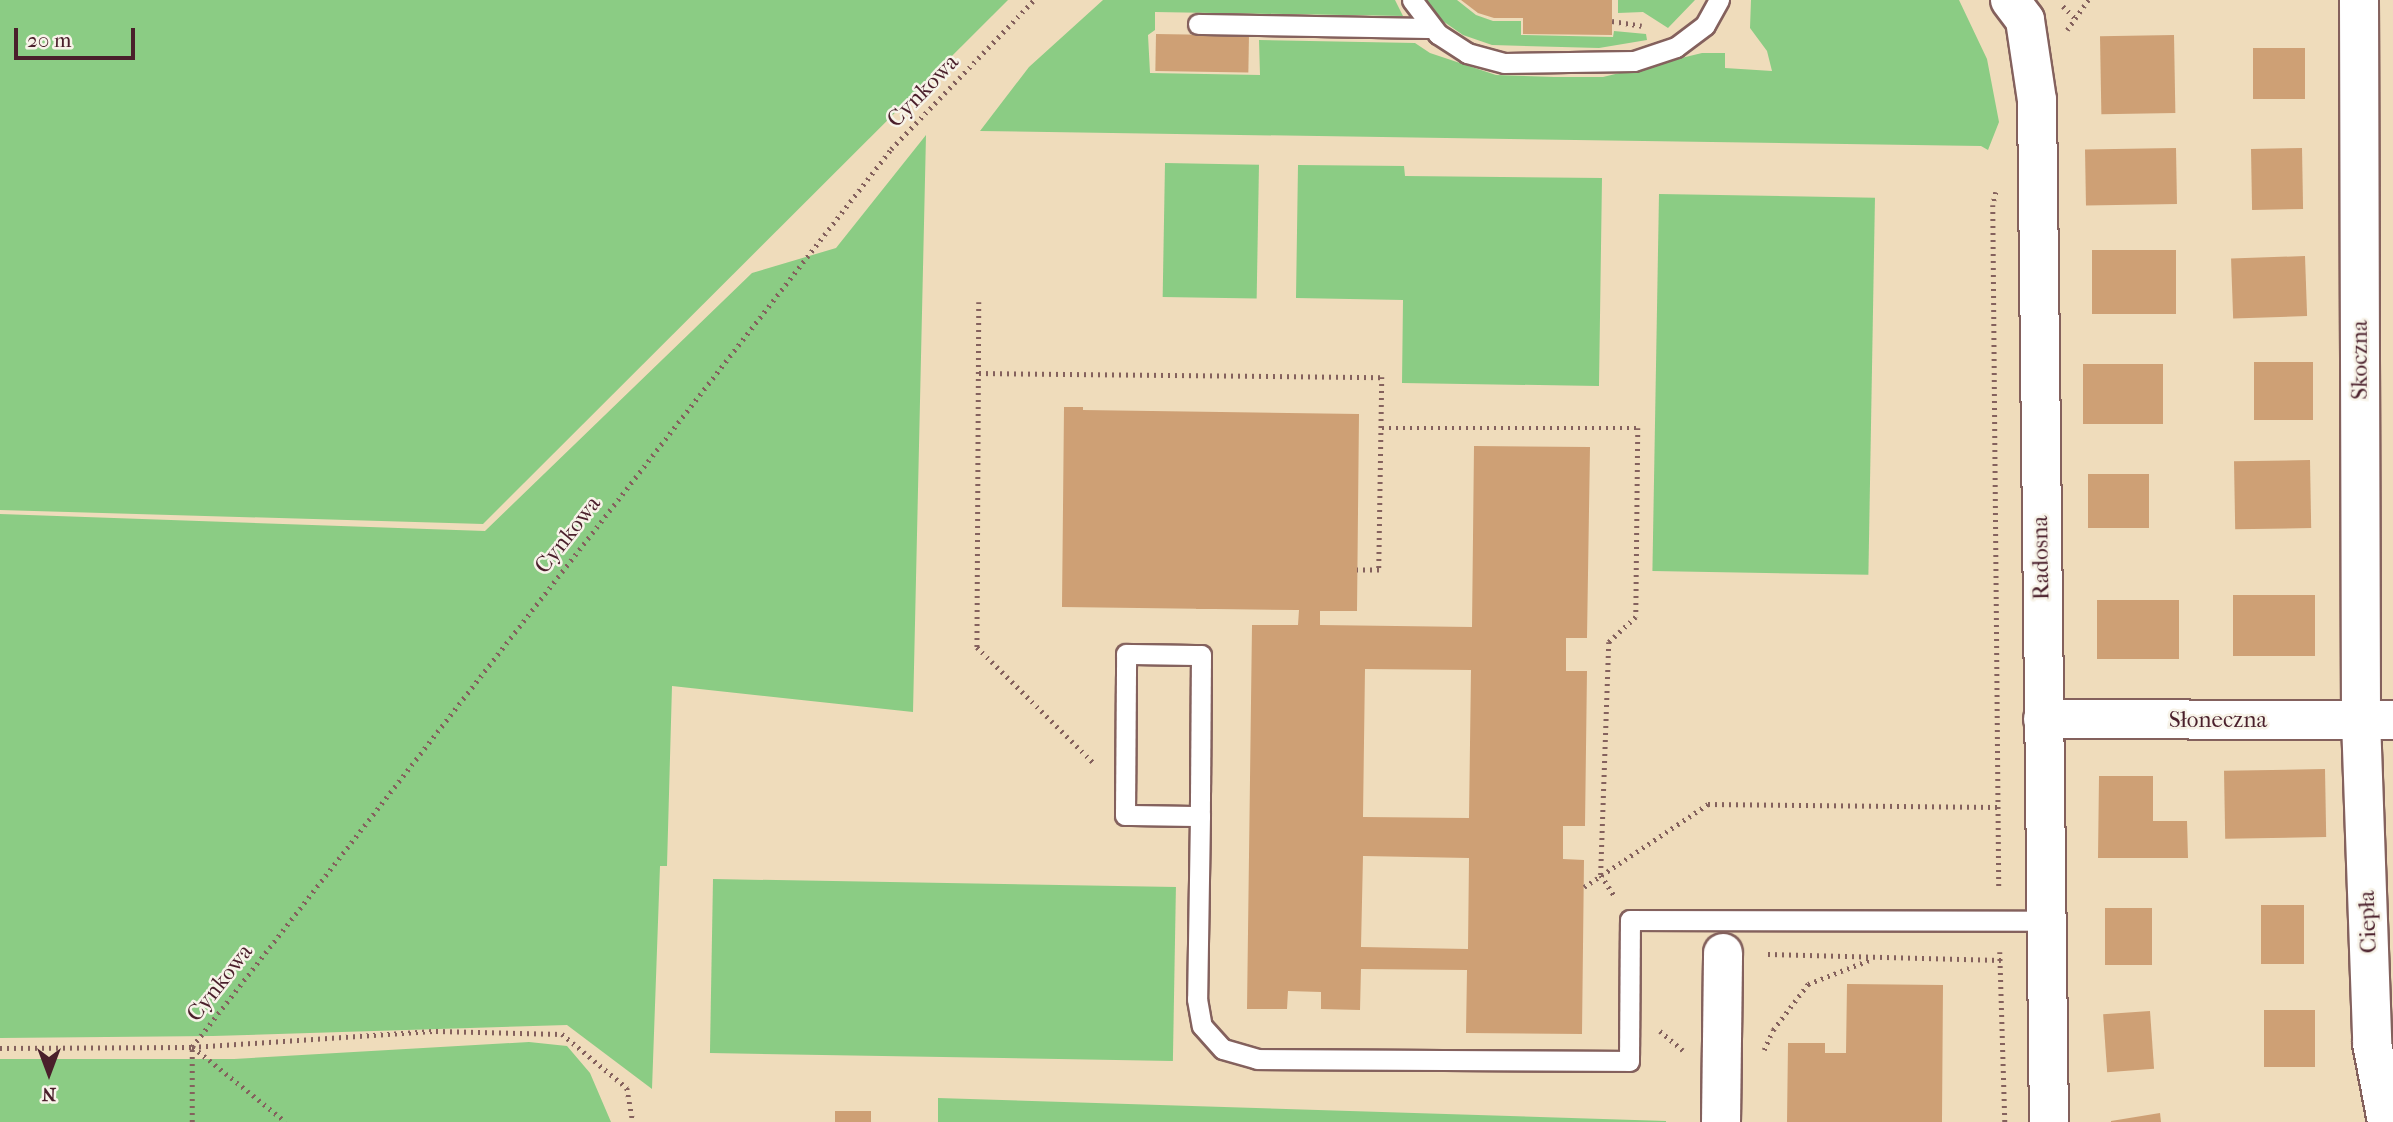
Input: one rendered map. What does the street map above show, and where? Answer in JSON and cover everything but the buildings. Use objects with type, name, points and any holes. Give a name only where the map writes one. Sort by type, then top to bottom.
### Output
[{"type":"street","name":"Skoczna","points":[[2359,0],[2377,720]]},
{"type":"street","name":"Radosna","points":[[2028,7],[2037,100],[2049,1122]]},
{"type":"street","name":"Słoneczna","points":[[2043,719],[2377,720]]},
{"type":"street","name":"Ciepła","points":[[2377,720],[2372,1043],[2387,1122]]},
{"type":"street","points":[[1721,1104],[1723,953]]},
{"type":"lane","points":[[1412,0],[1432,27],[1467,52],[1504,63],[1634,61],[1676,47],[1706,25],[1719,0]]},
{"type":"lane","points":[[1198,24],[1432,27]]},
{"type":"lane","points":[[1200,816],[1125,815],[1126,654],[1201,655],[1200,816],[1197,999],[1202,1026],[1223,1049],[1256,1059],[1629,1061],[1630,920],[2046,921]]},
{"type":"path","name":"Cynkowa","points":[[192,1122],[192,1046],[891,149],[1034,0]]},
{"type":"path","points":[[1612,22],[1628,22]]},
{"type":"path","points":[[1998,182],[1993,205],[1997,807],[2006,1122]]},
{"type":"path","points":[[979,302],[977,647],[1125,793]]},
{"type":"path","points":[[979,373],[1382,377],[1380,570],[1357,570]]},
{"type":"path","points":[[1382,428],[1639,428],[1636,617],[1609,642],[1601,875]]},
{"type":"path","points":[[1584,887],[1709,804],[1997,807]]},
{"type":"path","points":[[1723,953],[2047,961]]},
{"type":"path","points":[[1760,1059],[1773,1030],[1808,984],[1876,957]]},
{"type":"path","points":[[1629,1007],[1697,1060],[1721,1104]]},
{"type":"path","points":[[0,1048],[192,1046],[436,1031],[562,1034],[627,1088],[633,1122]]},
{"type":"path","points":[[192,1046],[286,1122]]},
{"type":"green space","points":[[0,0],[1008,0],[483,524],[0,510]]},
{"type":"green space","points":[[1103,0],[1395,0],[1403,16],[1155,12],[1155,30],[1148,35],[1150,73],[1260,75],[1259,40],[1415,43],[1430,53],[1496,75],[1603,77],[1702,53],[1725,53],[1725,68],[1772,71],[1767,51],[1750,28],[1751,0],[1959,0],[1987,59],[1999,122],[1988,150],[1981,146],[980,131],[1029,67]]},
{"type":"green space","points":[[1426,0],[1457,0],[1476,15],[1493,21],[1521,21],[1521,35],[1613,37],[1614,31],[1646,34],[1647,40],[1599,48],[1492,45],[1463,35],[1437,17]]},
{"type":"green space","points":[[1618,0],[1695,0],[1668,28],[1643,12],[1618,13]]},
{"type":"green space","points":[[926,135],[913,712],[672,686],[667,866],[660,866],[652,1089],[567,1025],[213,1036],[0,1038],[0,514],[485,531],[752,273],[836,248]]},
{"type":"green space","points":[[1165,163],[1259,165],[1257,299],[1163,297]]},
{"type":"green space","points":[[1298,165],[1404,166],[1405,176],[1602,178],[1599,386],[1402,383],[1403,300],[1296,298]]},
{"type":"green space","points":[[1659,194],[1875,198],[1868,575],[1652,571]]},
{"type":"green space","points":[[713,879],[1176,887],[1173,1061],[710,1053]]},
{"type":"green space","points":[[529,1042],[567,1046],[590,1073],[611,1122],[0,1122],[0,1059],[234,1059]]},
{"type":"green space","points":[[938,1098],[1666,1121],[1666,1122],[938,1122]]}]
